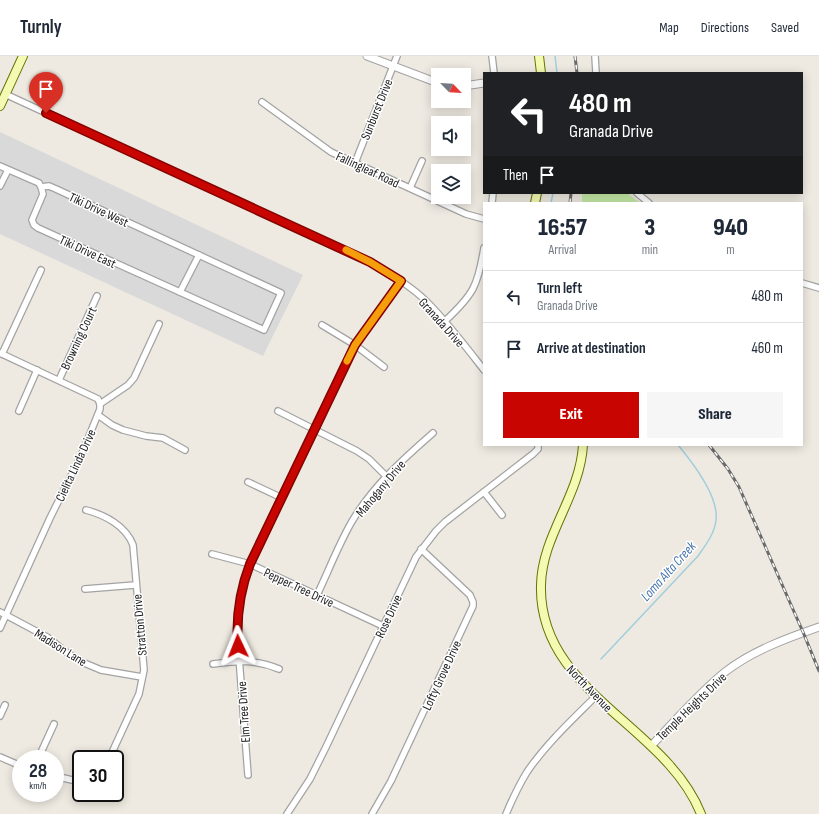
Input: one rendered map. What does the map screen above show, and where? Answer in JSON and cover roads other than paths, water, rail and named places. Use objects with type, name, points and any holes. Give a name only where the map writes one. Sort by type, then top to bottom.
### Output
[{"type":"main road","points":[[0,106],[23,56]]},
{"type":"main road","points":[[539,56],[541,72]]},
{"type":"main road","name":"North Avenue","points":[[583,446],[580,471],[571,496],[548,546],[543,564],[541,586],[543,612],[551,638],[558,652],[571,671],[665,760],[680,779],[698,806],[701,814]]},
{"type":"street","points":[[367,56],[431,81]]},
{"type":"street","name":"Sunburst Drive","points":[[355,162],[397,56]]},
{"type":"street","points":[[492,56],[494,72]]},
{"type":"street","points":[[595,56],[596,72]]},
{"type":"street","points":[[471,85],[483,83]]},
{"type":"street","name":"Granada Drive","points":[[5,94],[370,262],[401,281],[427,302],[445,321],[483,369]]},
{"type":"street","name":"Fallingleaf Road","points":[[262,102],[331,152],[466,214],[483,218]]},
{"type":"street","points":[[410,188],[422,161]]},
{"type":"street","name":"Tiki Drive West","points":[[0,166],[38,183],[41,187],[49,186],[56,189],[281,293],[264,330],[180,292]]},
{"type":"street","points":[[0,186],[8,170]]},
{"type":"street","name":"Tiki Drive East","points":[[41,187],[43,194],[32,220],[34,225],[180,292]]},
{"type":"street","points":[[638,194],[649,202]]},
{"type":"street","points":[[445,321],[462,305],[472,292],[480,273],[483,254]]},
{"type":"street","points":[[180,292],[199,255]]},
{"type":"street","points":[[41,270],[1,354],[98,399],[100,404],[134,378],[159,324]]},
{"type":"street","name":"Elm Tree Drive","points":[[248,775],[237,631],[240,598],[245,577],[355,345],[401,281]]},
{"type":"street","points":[[803,283],[819,288]]},
{"type":"street","name":"Browning Court","points":[[59,380],[97,296]]},
{"type":"street","points":[[322,325],[355,345],[384,367]]},
{"type":"street","points":[[20,411],[37,370]]},
{"type":"street","name":"Cielita Linda Drive","points":[[0,628],[50,518],[81,456],[100,409],[100,404]]},
{"type":"street","points":[[278,411],[358,451],[369,459],[386,476]]},
{"type":"street","points":[[98,414],[112,425],[123,430],[146,436],[162,438],[185,450]]},
{"type":"street","name":"Mahogany Drive","points":[[317,595],[351,523],[368,497],[399,462],[433,433]]},
{"type":"street","name":"Rose Drive","points":[[287,814],[310,779],[416,557],[445,522],[533,454],[538,449],[538,446]]},
{"type":"street","points":[[248,482],[282,498]]},
{"type":"street","points":[[484,492],[502,515]]},
{"type":"street","name":"Stratton Drive","points":[[86,510],[99,513],[117,525],[130,538],[132,545],[144,670],[139,694],[113,750]]},
{"type":"street","name":"Lofty Grove Drive","points":[[372,814],[391,781],[473,606],[470,595],[422,549]]},
{"type":"street","name":"Pepper Tree Drive","points":[[212,554],[250,564],[383,626]]},
{"type":"street","points":[[85,589],[136,585]]},
{"type":"street","name":"Madison Lane","points":[[0,612],[47,637],[82,662],[101,670],[142,677]]},
{"type":"street","name":"Temple Heights Drive","points":[[651,746],[701,693],[742,660],[779,642],[819,627]]},
{"type":"street","points":[[213,664],[254,661],[267,664],[278,669]]},
{"type":"street","points":[[506,814],[527,772],[551,741],[596,696]]},
{"type":"street","points":[[0,716],[5,705]]},
{"type":"street","points":[[42,750],[54,724]]},
{"type":"street","points":[[0,758],[12,763]]},
{"type":"waterway","name":"Loma Alta Creek","points":[[555,56],[557,72]]},
{"type":"waterway","name":"Loma Alta Creek","points":[[551,202],[553,194]]},
{"type":"waterway","name":"Loma Alta Creek","points":[[601,659],[698,556],[714,530],[716,511],[709,490],[691,461],[679,446]]},
{"type":"railway","points":[[575,56],[577,72]]},
{"type":"railway","points":[[570,202],[571,194]]},
{"type":"railway","points":[[710,446],[728,469],[739,487],[819,671]]}]
